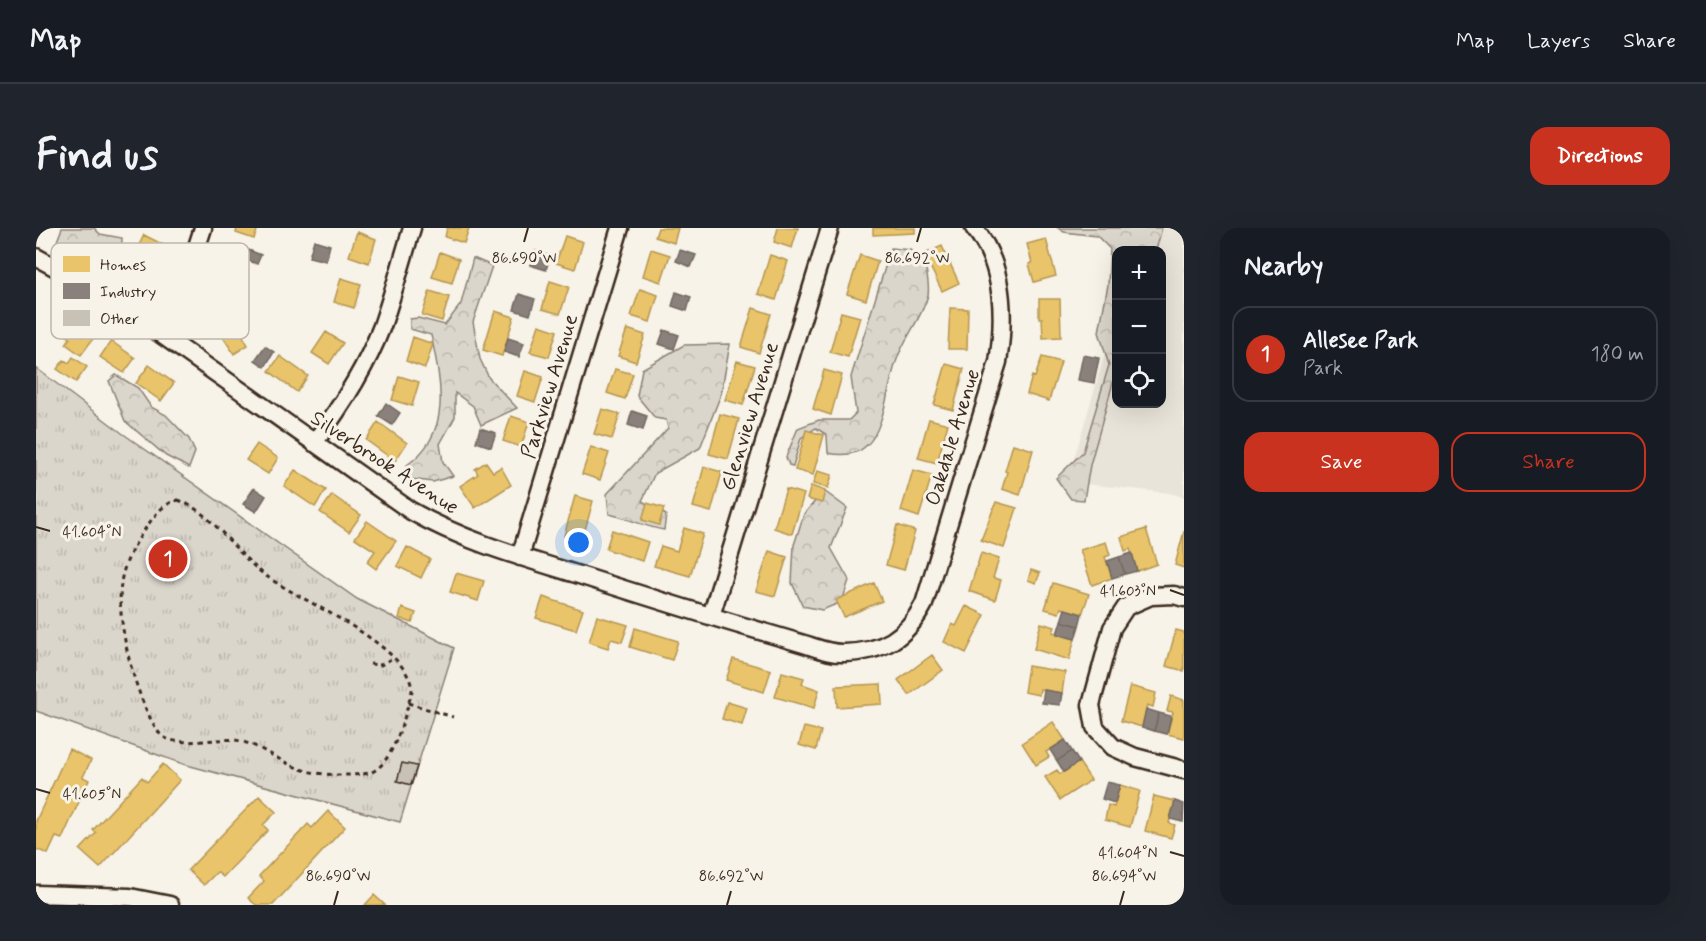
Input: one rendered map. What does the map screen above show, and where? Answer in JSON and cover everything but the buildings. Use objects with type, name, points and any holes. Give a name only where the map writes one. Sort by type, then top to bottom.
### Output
[{"type":"street","points":[[198,243],[203,228]]},
{"type":"street","points":[[314,442],[339,411],[381,327],[412,228]]},
{"type":"street","name":"Parkview Avenue","points":[[520,557],[620,228]]},
{"type":"street","name":"Glenview Avenue","points":[[711,616],[830,228]]},
{"type":"street","name":"Oakdale Avenue","points":[[886,645],[899,637],[914,622],[924,604],[998,362],[1003,318],[997,276],[984,241],[974,228]]},
{"type":"street","name":"Silverbrook Avenue","points":[[36,257],[51,265]]},
{"type":"street","name":"Silverbrook Avenue","points":[[168,339],[411,511],[463,538],[711,616],[841,654],[861,652],[886,645]]},
{"type":"street","points":[[1184,598],[1174,595],[1151,596],[1126,607],[1112,628],[1091,705],[1095,727],[1113,747],[1135,757],[1184,770]]},
{"type":"street","points":[[36,894],[170,905]]},
{"type":"path","points":[[178,500],[192,505],[262,572],[358,630],[393,657],[411,680],[412,691],[408,703],[386,762],[371,773],[343,775],[314,773],[295,767],[238,740],[172,741],[162,736],[146,710],[130,669],[125,644],[121,597],[122,574],[135,544],[158,510],[178,500]]},
{"type":"path","points":[[370,664],[381,664],[393,657]]},
{"type":"path","points":[[408,703],[453,717]]},
{"type":"shaded area","points":[[1150,228],[1184,228],[1184,497],[1169,493],[1067,482],[1112,330],[1112,408],[1166,408],[1166,246],[1143,246]]},
{"type":"green space","points":[[62,228],[94,228],[100,234],[122,238],[122,243],[59,243],[57,241]]},
{"type":"green space","points":[[1058,228],[1162,228],[1157,246],[1112,246],[1112,386],[1090,465],[1084,500],[1071,499],[1056,478],[1083,452],[1109,365],[1099,332],[1108,285],[1110,249],[1097,236],[1064,232]]},
{"type":"green space","points":[[891,248],[910,250],[925,262],[928,295],[899,354],[878,429],[863,448],[854,453],[839,454],[828,453],[827,435],[816,428],[801,438],[793,466],[789,465],[786,457],[798,428],[819,420],[849,420],[856,413],[851,377]]},
{"type":"green space","points":[[473,258],[492,266],[473,322],[480,359],[489,378],[517,408],[481,425],[473,406],[455,393],[455,417],[440,444],[443,462],[453,476],[433,482],[410,479],[407,465],[422,452],[432,438],[440,406],[440,388],[431,335],[410,329],[410,319],[418,318],[445,325],[461,304]]},
{"type":"green space","points":[[730,344],[721,394],[700,448],[655,473],[642,501],[666,515],[664,530],[609,514],[607,494],[668,428],[666,420],[655,418],[637,396],[642,369],[684,345]]},
{"type":"green space","points":[[36,368],[122,433],[357,599],[454,648],[400,822],[183,764],[36,711]]},
{"type":"green space","points":[[116,375],[138,388],[151,407],[166,415],[189,439],[195,452],[189,468],[166,456],[125,421],[109,381]]},
{"type":"green space","points":[[824,491],[847,508],[831,548],[849,580],[842,602],[822,610],[803,606],[792,583],[794,545],[804,514]]},
{"type":"place","name":"Allesee Park","points":[[168,559]]}]
